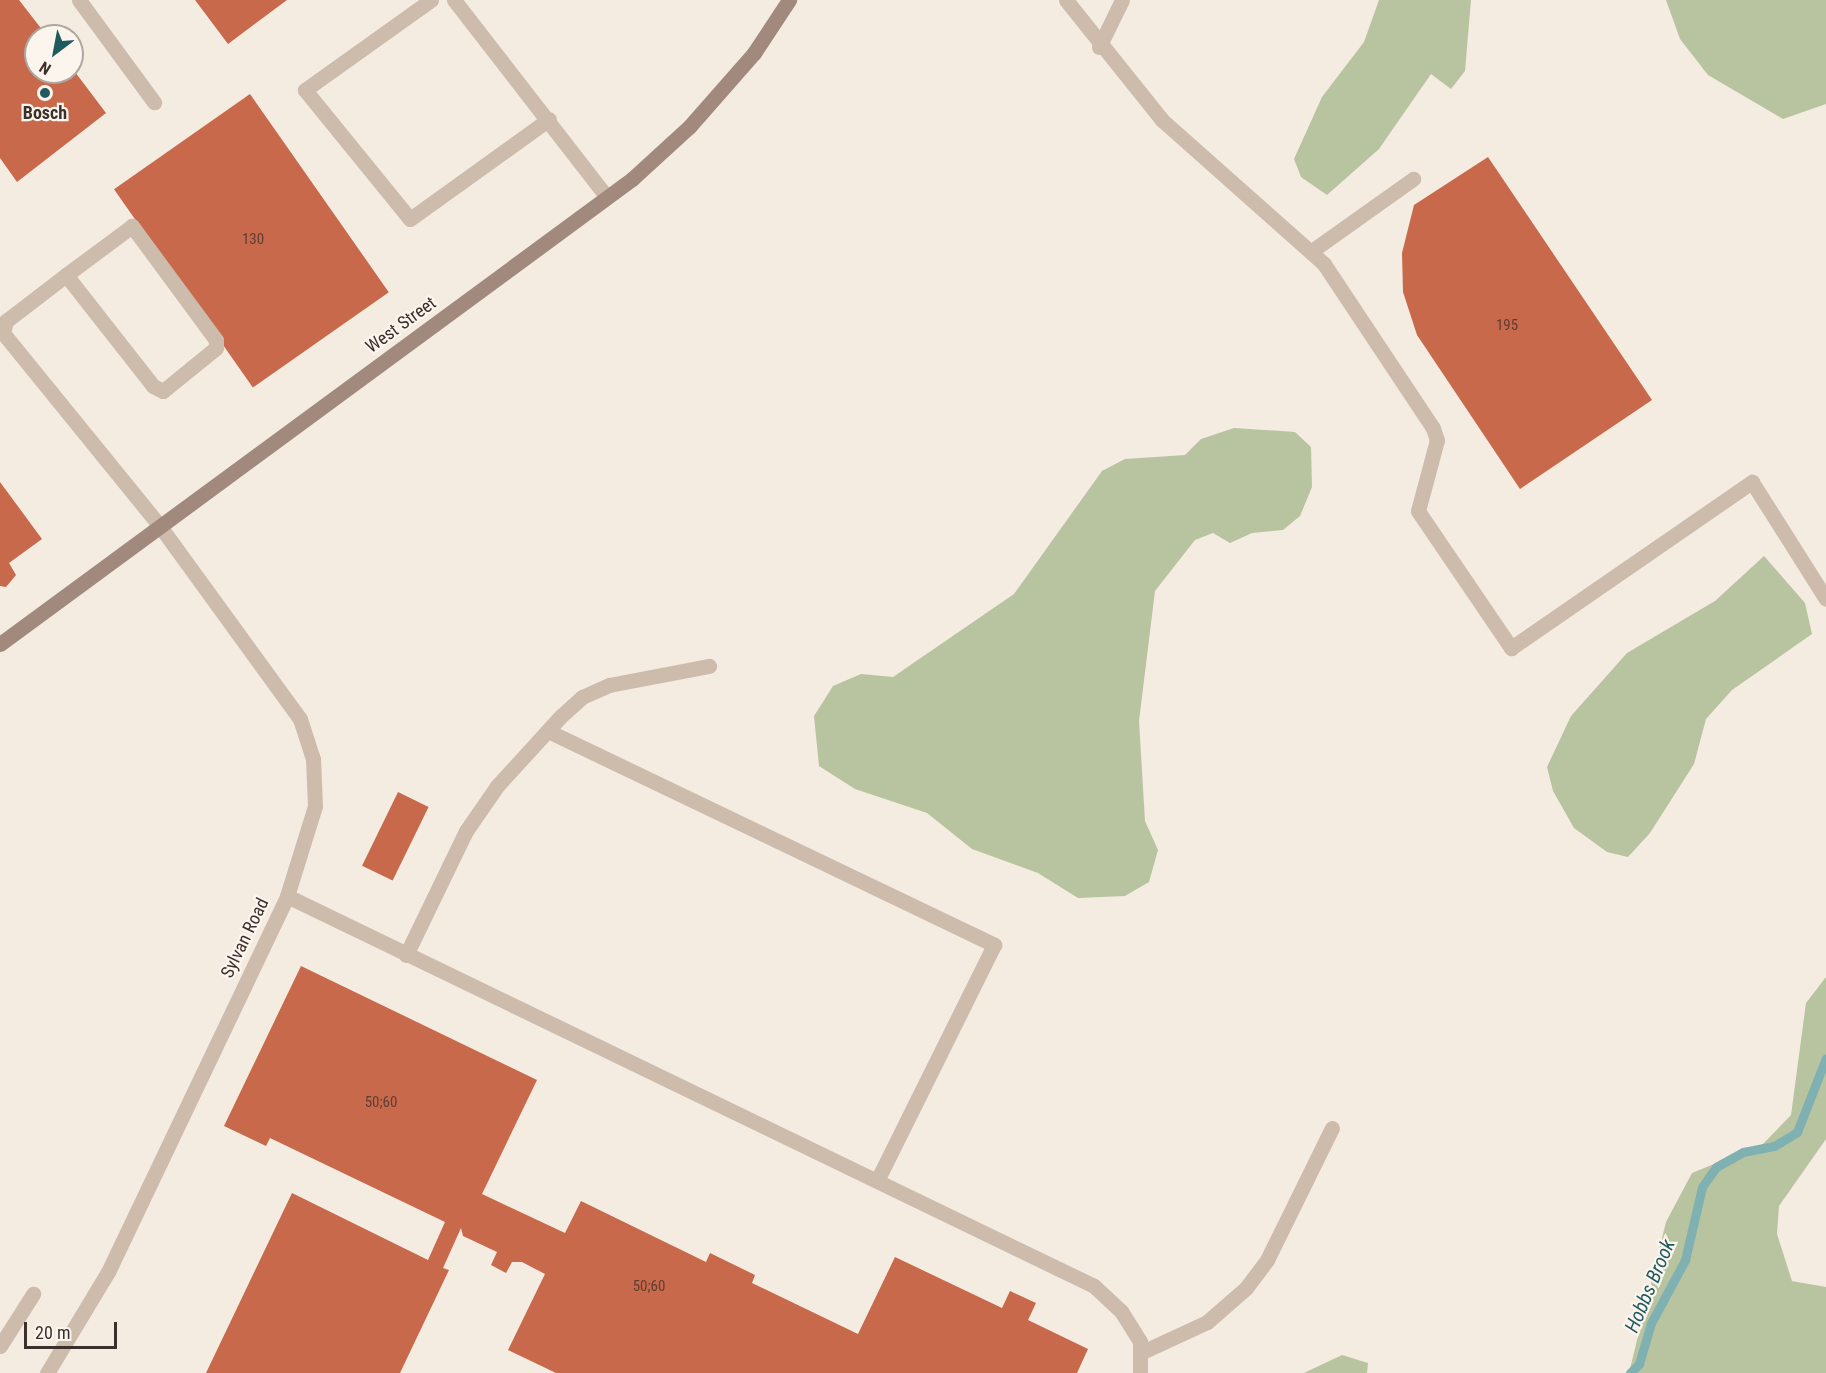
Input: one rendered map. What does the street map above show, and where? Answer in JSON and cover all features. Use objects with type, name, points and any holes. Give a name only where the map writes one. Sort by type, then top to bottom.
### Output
[{"type":"street","points":[[79,0],[154,102]]},
{"type":"street","points":[[430,0],[305,90],[410,219],[549,119]]},
{"type":"street","points":[[454,0],[549,119],[607,197]]},
{"type":"street","name":"West Street","points":[[0,644],[607,197],[689,127],[754,53],[789,0]]},
{"type":"street","points":[[1066,0],[1099,47],[1198,153],[1313,250],[1433,428],[1437,440],[1418,511],[1511,648],[1752,482],[1826,599]]},
{"type":"street","points":[[1099,47],[1122,0]]},
{"type":"street","points":[[1313,250],[1413,179]]},
{"type":"street","points":[[132,226],[216,339],[216,348],[163,391],[153,386],[66,275],[132,226]]},
{"type":"street","name":"Sylvan Road","points":[[47,1373],[108,1272],[287,896],[315,806],[313,759],[300,719],[160,526],[3,333],[6,321],[66,275]]},
{"type":"street","points":[[406,955],[466,831],[496,786],[582,697],[609,685],[709,666]]},
{"type":"street","points":[[548,731],[994,945],[877,1181]]},
{"type":"street","points":[[287,896],[1094,1286],[1121,1311],[1140,1342],[1140,1373]]},
{"type":"street","points":[[1140,1353],[1207,1322],[1246,1288],[1267,1260],[1332,1128]]},
{"type":"street","points":[[0,1346],[33,1294]]},
{"type":"green space","points":[[1379,0],[1471,0],[1465,71],[1451,89],[1431,74],[1379,149],[1327,195],[1301,177],[1294,159],[1322,97],[1364,42]]},
{"type":"green space","points":[[1666,0],[1826,0],[1826,104],[1783,119],[1708,75],[1680,39]]},
{"type":"green space","points":[[1234,428],[1295,432],[1311,447],[1312,487],[1300,516],[1283,530],[1252,533],[1230,543],[1213,533],[1195,540],[1155,591],[1139,721],[1145,821],[1158,850],[1149,882],[1125,896],[1078,898],[1038,873],[972,849],[927,813],[855,789],[819,766],[814,716],[833,686],[861,674],[893,677],[1014,594],[1102,471],[1125,459],[1185,455],[1201,439]]},
{"type":"green space","points":[[1764,556],[1805,603],[1812,634],[1732,690],[1706,719],[1694,764],[1650,833],[1628,857],[1607,852],[1574,828],[1553,791],[1547,767],[1571,716],[1627,653],[1715,601]]},
{"type":"green space","points":[[1826,977],[1826,1139],[1779,1206],[1777,1234],[1792,1281],[1826,1287],[1826,1373],[1629,1373],[1666,1222],[1692,1173],[1763,1144],[1791,1115],[1806,1003]]},
{"type":"green space","points":[[1342,1355],[1368,1363],[1367,1373],[1304,1373]]},
{"type":"building","name":"Bosch","points":[[0,0],[19,0],[38,24],[24,24],[24,84],[84,84],[106,113],[17,182],[0,158]]},
{"type":"building","points":[[195,0],[287,0],[228,44]]},
{"type":"building","points":[[250,94],[389,292],[253,387],[114,189]]},
{"type":"building","points":[[1488,157],[1652,400],[1520,489],[1417,335],[1403,292],[1402,253],[1414,205]]},
{"type":"building","points":[[0,482],[42,539],[9,563],[16,575],[6,587],[0,586]]},
{"type":"building","points":[[398,792],[429,807],[393,881],[362,866]]},
{"type":"building","points":[[301,966],[537,1080],[482,1194],[565,1233],[581,1201],[706,1262],[710,1253],[755,1275],[752,1283],[858,1334],[895,1257],[1002,1308],[1010,1291],[1036,1303],[1028,1320],[1088,1349],[1077,1373],[556,1373],[508,1350],[545,1274],[522,1262],[512,1262],[506,1273],[491,1265],[497,1252],[463,1236],[461,1228],[443,1268],[449,1270],[400,1373],[206,1373],[292,1193],[428,1260],[445,1222],[270,1138],[266,1146],[224,1126]]},
{"type":"waterway","name":"Hobbs Brook","points":[[1630,1373],[1639,1364],[1651,1323],[1685,1260],[1702,1187],[1716,1167],[1743,1152],[1774,1146],[1797,1132],[1826,1058]]},
{"type":"place","name":"Bosch","points":[[45,93]]}]
